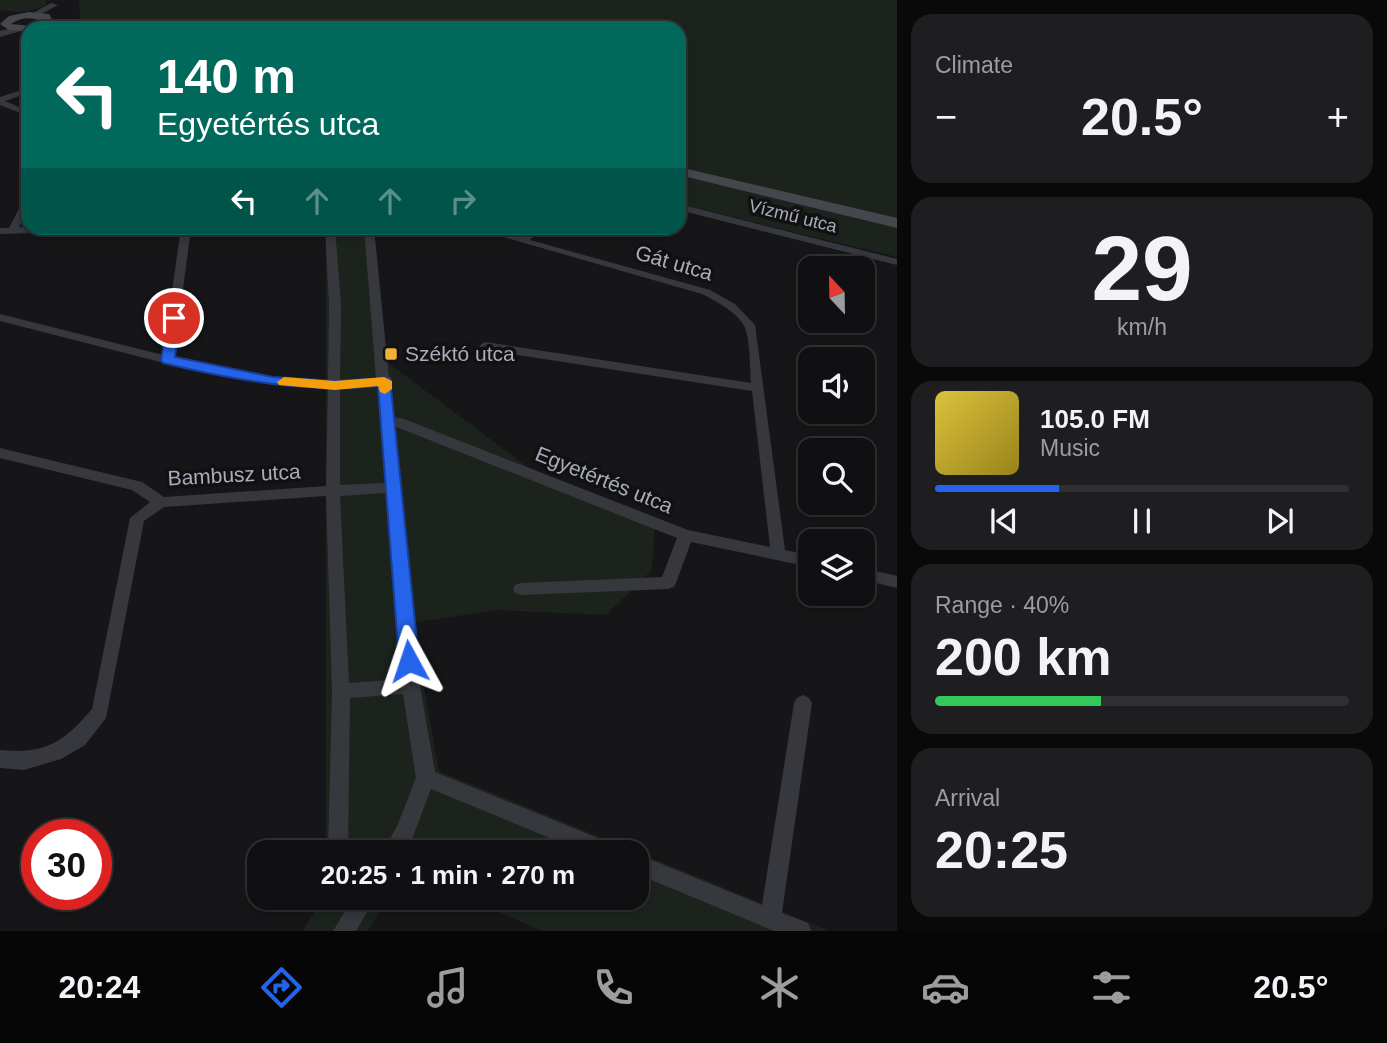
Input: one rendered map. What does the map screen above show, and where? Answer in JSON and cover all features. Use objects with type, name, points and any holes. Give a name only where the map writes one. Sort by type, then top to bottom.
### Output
[{"type":"main road","points":[[2,22],[29,15],[45,21]]},
{"type":"main road","points":[[2,22],[9,27],[21,28]]},
{"type":"main road","name":"Vízmű utca","points":[[686,173],[897,223]]},
{"type":"street","points":[[29,15],[55,3]]},
{"type":"street","points":[[48,21],[49,11],[55,3]]},
{"type":"street","points":[[0,102],[21,93]]},
{"type":"street","points":[[0,102],[21,111]]},
{"type":"street","name":"Vízmű utca","points":[[686,209],[897,261]]},
{"type":"street","points":[[12,232],[21,215]]},
{"type":"street","points":[[0,231],[21,232]]},
{"type":"street","points":[[168,360],[185,235]]},
{"type":"street","points":[[330,235],[335,305],[333,490],[341,691],[338,840]]},
{"type":"street","points":[[370,235],[395,487],[411,686],[426,778],[400,840]]},
{"type":"street","name":"Gát utca","points":[[504,235],[721,298],[737,310],[751,327],[778,553]]},
{"type":"street","points":[[523,240],[529,235]]},
{"type":"street","points":[[0,317],[168,360],[273,381],[335,385],[384,381]]},
{"type":"street","points":[[485,346],[759,388]]},
{"type":"street","name":"Egyetértés utca","points":[[388,421],[399,422],[686,535],[798,558]]},
{"type":"street","name":"Bambusz utca","points":[[0,453],[137,486],[161,502],[395,487]]},
{"type":"street","points":[[0,759],[24,761],[54,753],[78,739],[100,712],[137,518],[161,502]]},
{"type":"street","points":[[521,589],[668,583],[686,535]]},
{"type":"street","points":[[875,577],[897,583]]},
{"type":"street","points":[[341,691],[411,686]]},
{"type":"street","points":[[770,919],[803,704]]},
{"type":"street","points":[[426,778],[578,840]]},
{"type":"street","points":[[649,869],[800,931]]},
{"type":"street","points":[[344,931],[357,910]]},
{"type":"shaded area","points":[[0,0],[46,0],[46,5],[29,11],[6,11],[0,10]]},
{"type":"shaded area","points":[[79,0],[897,0],[897,257],[686,206],[686,21],[80,19]]},
{"type":"shaded area","points":[[326,235],[375,235],[387,362],[526,466],[655,522],[652,570],[606,615],[496,610],[412,623],[439,771],[607,840],[326,840]]},
{"type":"shaded area","points":[[649,857],[829,931],[542,931],[494,910],[649,910]]},
{"type":"shaded area","points":[[316,910],[381,910],[367,931],[302,931]]},
{"type":"slow traffic","points":[[284,382],[335,385],[384,381],[385,389]]},
{"type":"place","name":"Széktó utca","points":[[391,354]]},
{"type":"route","points":[[174,318],[168,360],[273,381],[335,385],[384,381],[409,661]]}]
